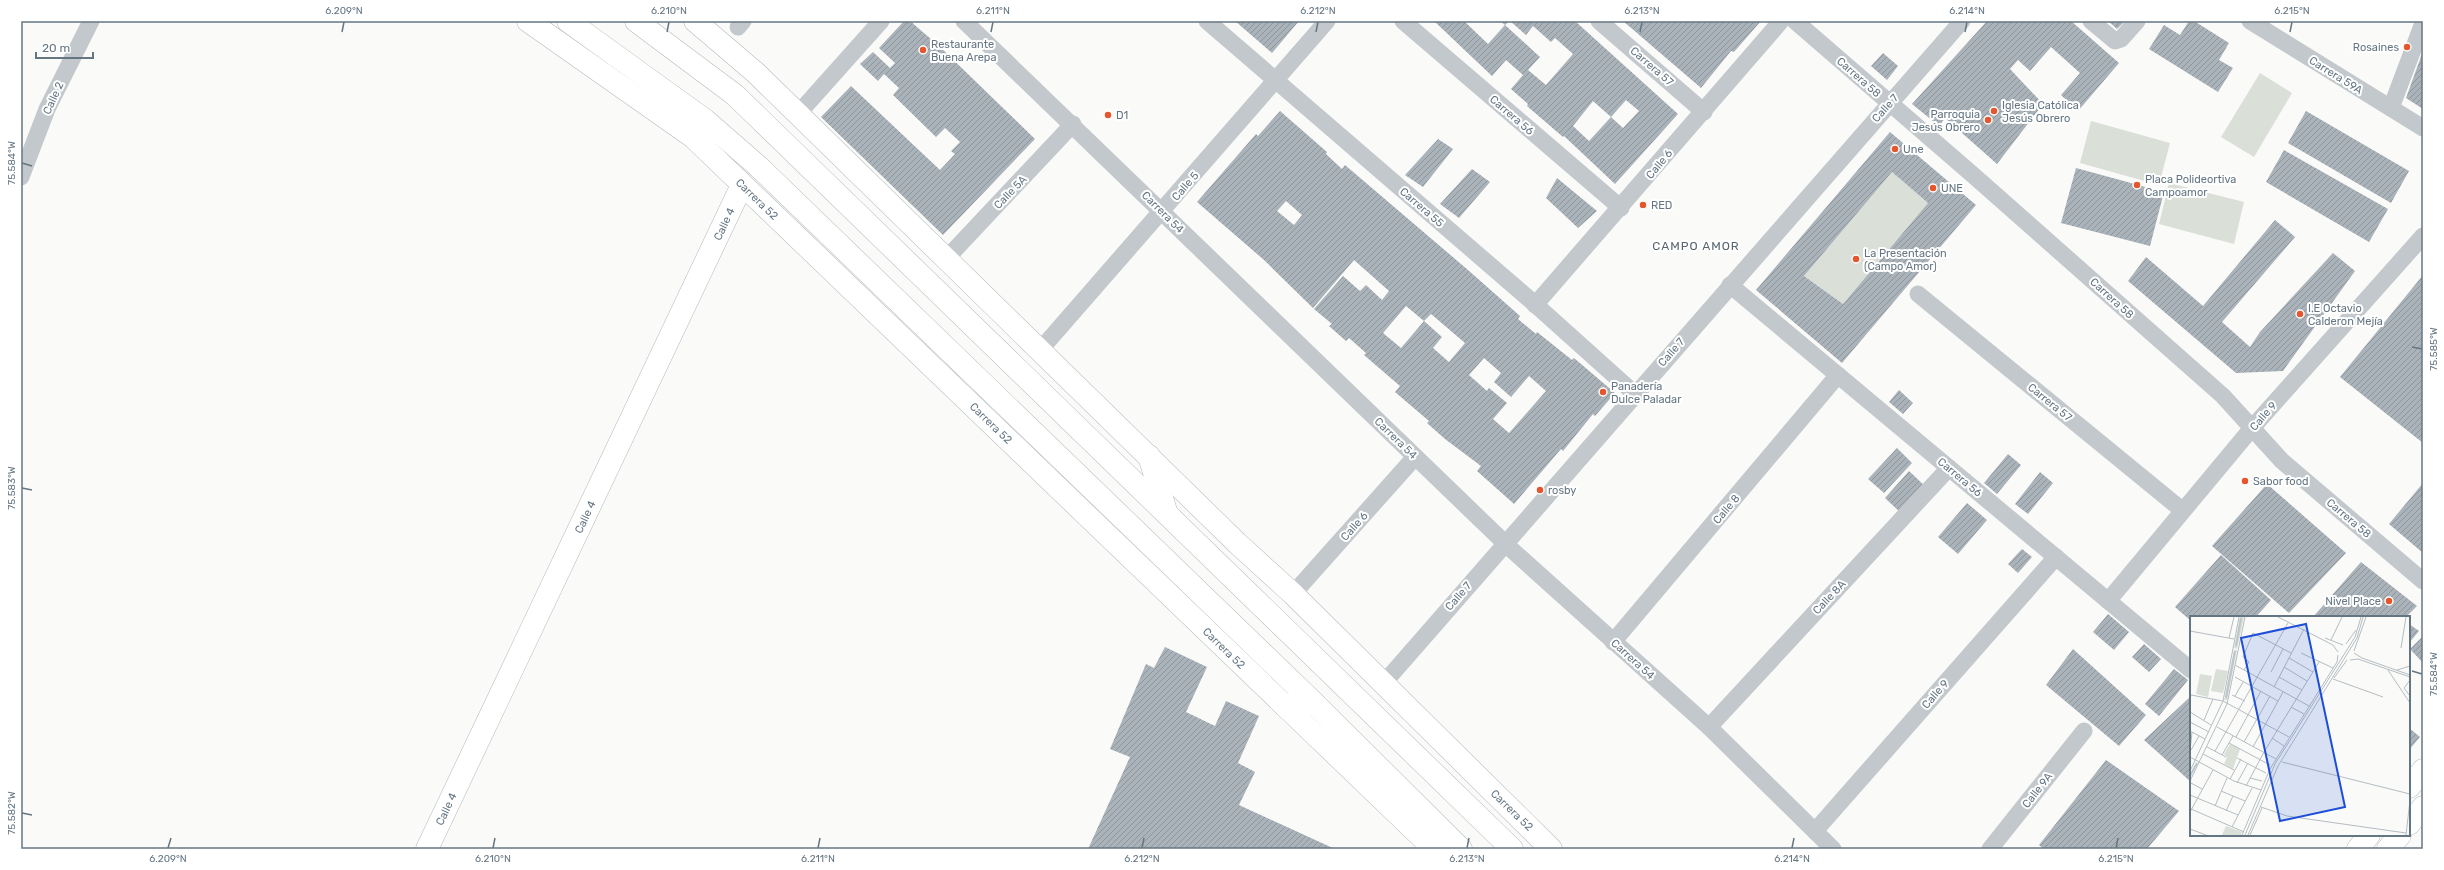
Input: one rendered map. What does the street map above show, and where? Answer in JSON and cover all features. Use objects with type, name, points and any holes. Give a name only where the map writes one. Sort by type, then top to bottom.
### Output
[{"type":"street","name":"Calle 2","points":[[21,177],[47,109],[91,21]]},
{"type":"street","name":"Carrera 52","points":[[528,21],[693,137],[1434,849]]},
{"type":"street","name":"Carrera 52","points":[[568,21],[705,120],[758,167],[1314,703],[1461,849]]},
{"type":"street","points":[[636,21],[735,95],[1505,843],[1524,849]]},
{"type":"street","name":"Carrera 52","points":[[695,21],[756,73],[797,115],[1040,349],[1237,543],[1293,594],[1551,849]]},
{"type":"street","points":[[797,115],[881,21]]},
{"type":"street","name":"Carrera 54","points":[[964,21],[1073,124],[1415,457],[1613,642],[1710,727],[1833,849]]},
{"type":"street","name":"Carrera 55","points":[[1207,21],[1536,306],[1635,394]]},
{"type":"street","name":"Calle 5","points":[[1040,349],[1276,82],[1327,21]]},
{"type":"street","name":"Carrera 56","points":[[1403,21],[1621,208]]},
{"type":"street","name":"Carrera 57","points":[[1599,21],[1704,112]]},
{"type":"street","name":"Calle 6","points":[[1536,306],[1781,21]]},
{"type":"street","name":"Carrera 58","points":[[1795,21],[2223,396],[2282,461],[2423,581]]},
{"type":"street","name":"Calle 7","points":[[1383,684],[1962,21]]},
{"type":"street","points":[[2091,21],[2115,40],[2121,39],[2137,21]]},
{"type":"street","name":"Carrera 59A","points":[[2250,21],[2423,128]]},
{"type":"street","points":[[2391,108],[2423,23]]},
{"type":"street","name":"Calle 5A","points":[[946,259],[1073,124]]},
{"type":"street","name":"Calle 4","points":[[427,849],[742,185]]},
{"type":"street","name":"Calle 9","points":[[2108,601],[2182,510],[2252,428],[2423,236]]},
{"type":"street","name":"Carrera 56","points":[[1730,285],[2190,669]]},
{"type":"street","name":"Carrera 57","points":[[1918,294],[2182,510]]},
{"type":"street","name":"Calle 8","points":[[1613,642],[1838,375]]},
{"type":"street","points":[[1149,456],[1167,514]]},
{"type":"street","name":"Calle 6","points":[[1293,594],[1415,457]]},
{"type":"street","name":"Calle 8A","points":[[1710,727],[1949,468]]},
{"type":"street","name":"Calle 9","points":[[1815,831],[2056,557]]},
{"type":"street","points":[[1284,705],[1314,703]]},
{"type":"street","name":"Calle 9A","points":[[1990,849],[2084,731]]},
{"type":"street","points":[[2410,786],[2423,770]]},
{"type":"street","points":[[2410,823],[2423,807]]},
{"type":"street","points":[[2358,849],[2369,836]]},
{"type":"street","points":[[2388,849],[2399,836]]},
{"type":"shaded area","points":[[2260,73],[2292,93],[2254,157],[2221,137]]},
{"type":"shaded area","points":[[2091,121],[2170,143],[2159,185],[2080,163]]},
{"type":"shaded area","points":[[1892,172],[1928,203],[1843,304],[1804,276]]},
{"type":"shaded area","points":[[2169,183],[2244,202],[2234,244],[2159,224]]},
{"type":"building","points":[[904,21],[910,21],[939,46],[1035,139],[943,235],[821,117],[851,86],[940,170],[955,154],[951,151],[960,142],[945,128],[936,137],[893,95],[899,88],[884,74],[878,81],[860,64],[873,52],[890,68],[895,63],[879,48]]},
{"type":"building","points":[[1235,21],[1299,21],[1272,53]]},
{"type":"building","points":[[1434,21],[1464,21],[1488,44],[1505,25],[1540,57],[1528,70],[1546,85],[1573,54],[1555,38],[1551,42],[1533,26],[1526,35],[1510,21],[1575,21],[1678,114],[1615,184],[1564,136],[1563,137],[1527,106],[1528,104],[1511,89],[1523,75],[1506,60],[1492,76]],"holes":[[[1626,100],[1639,111],[1623,128],[1611,117]],[[1593,101],[1611,117],[1589,141],[1573,126]]]},
{"type":"building","points":[[1500,21],[1509,21],[1505,25]]},
{"type":"building","points":[[1623,21],[1761,21],[1734,52],[1731,51],[1701,88]]},
{"type":"building","points":[[1987,21],[2071,21],[2119,63],[2078,111],[2061,95],[2080,73],[2051,47],[2030,71],[2018,60],[2010,69],[2043,104],[1997,164],[1945,118],[1939,126],[1912,104]]},
{"type":"building","points":[[2108,21],[2125,21],[2117,29]]},
{"type":"building","points":[[2189,21],[2194,21],[2229,43],[2219,60],[2233,68],[2218,92],[2149,49],[2164,25],[2180,35]]},
{"type":"building","points":[[2423,51],[2423,109],[2406,98]]},
{"type":"building","points":[[1883,53],[1898,66],[1887,80],[1871,66]]},
{"type":"building","points":[[1280,111],[1327,152],[1326,154],[1342,169],[1345,165],[1468,270],[1520,316],[1518,319],[1572,360],[1574,358],[1615,393],[1595,416],[1593,414],[1563,451],[1561,449],[1514,504],[1477,471],[1481,466],[1445,439],[1427,423],[1429,421],[1395,392],[1400,386],[1364,355],[1366,353],[1349,338],[1346,341],[1329,326],[1332,324],[1314,309],[1343,276],[1360,291],[1366,285],[1382,300],[1389,291],[1354,260],[1313,308],[1264,260],[1197,202],[1256,134],[1258,136]],"holes":[[[1286,201],[1302,215],[1294,225],[1277,211]],[[1406,306],[1424,321],[1401,348],[1383,333]],[[1431,314],[1465,343],[1449,362],[1433,348],[1442,337],[1424,321]],[[1484,358],[1501,373],[1494,382],[1511,397],[1529,376],[1546,391],[1509,433],[1493,419],[1507,403],[1489,388],[1487,391],[1469,375]]]},
{"type":"building","points":[[2306,111],[2409,171],[2391,203],[2288,143]]},
{"type":"building","name":"La Presentación (Campo Amor)","points":[[1890,132],[1976,205],[1842,363],[1756,290]],"holes":[[[1892,172],[1928,203],[1843,304],[1804,276]]]},
{"type":"building","points":[[1438,139],[1453,149],[1423,187],[1405,175]]},
{"type":"building","points":[[2284,150],[2388,209],[2369,242],[2266,182]]},
{"type":"building","points":[[2076,168],[2164,192],[2150,246],[2061,223]]},
{"type":"building","points":[[1472,169],[1490,182],[1459,218],[1440,204]]},
{"type":"building","points":[[1557,178],[1597,211],[1578,228],[1546,198]]},
{"type":"building","name":"I.E Octavio Calderon Mejía","points":[[2275,220],[2295,237],[2222,322],[2250,347],[2260,332],[2333,253],[2355,271],[2283,371],[2236,373],[2128,281],[2146,257],[2203,306]]},
{"type":"building","points":[[2423,275],[2423,443],[2340,377]]},
{"type":"building","points":[[1899,390],[1913,403],[1903,414],[1889,402]]},
{"type":"building","points":[[1897,448],[1912,463],[1884,493],[1868,479]]},
{"type":"building","points":[[2008,454],[2021,465],[1997,494],[1984,483]]},
{"type":"building","points":[[1909,471],[1927,488],[1902,514],[1885,498]]},
{"type":"building","points":[[2040,472],[2053,483],[2028,514],[2015,504]]},
{"type":"building","points":[[2423,483],[2423,553],[2389,524]]},
{"type":"building","points":[[2267,484],[2346,553],[2289,613],[2212,546]]},
{"type":"building","points":[[1967,503],[1987,520],[1958,554],[1938,537]]},
{"type":"building","points":[[2022,549],[2032,557],[2018,573],[2008,564]]},
{"type":"building","points":[[2221,555],[2271,600],[2257,616],[2190,616],[2190,620],[2175,607]]},
{"type":"building","points":[[2361,562],[2417,606],[2407,616],[2314,616]]},
{"type":"building","points":[[2108,614],[2129,632],[2114,650],[2093,632]]},
{"type":"building","points":[[2410,625],[2419,631],[2410,642]]},
{"type":"building","points":[[2423,636],[2423,663],[2410,649]]},
{"type":"building","points":[[2144,644],[2161,659],[2149,672],[2132,657]]},
{"type":"building","points":[[1165,647],[1207,667],[1186,712],[1215,726],[1226,701],[1259,716],[1238,763],[1255,772],[1239,805],[1335,849],[1088,849],[1130,757],[1110,749],[1146,664],[1154,668]]},
{"type":"building","points":[[2073,649],[2146,715],[2119,746],[2046,685]]},
{"type":"building","points":[[2174,669],[2188,680],[2159,716],[2145,704]]},
{"type":"building","points":[[2190,697],[2190,781],[2144,740]]},
{"type":"building","points":[[2410,729],[2420,737],[2410,749]]},
{"type":"building","points":[[2106,760],[2179,811],[2147,849],[2044,849],[2039,845]]},
{"type":"place","name":"Rosaines","points":[[2407,47]]},
{"type":"place","name":"Restaurante Buena Arepa","points":[[923,50]]},
{"type":"place","name":"Iglesia Católica Jesús Obrero","points":[[1994,111]]},
{"type":"place","name":"D1","points":[[1108,115]]},
{"type":"place","name":"Parroquia Jesús Obrero","points":[[1988,120]]},
{"type":"place","name":"Une","points":[[1895,149]]},
{"type":"place","name":"Placa Polideortiva Campoamor","points":[[2137,185]]},
{"type":"place","name":"UNE","points":[[1933,188]]},
{"type":"place","name":"RED","points":[[1643,205]]},
{"type":"place","name":"La Presentación (Campo Amor)","points":[[1856,259]]},
{"type":"place","name":"I.E Octavio Calderon Mejía","points":[[2300,314]]},
{"type":"place","name":"Panadería Dulce Paladar","points":[[1603,392]]},
{"type":"place","name":"Sabor food","points":[[2245,481]]},
{"type":"place","name":"rosby","points":[[1540,490]]},
{"type":"place","name":"Nivel Place","points":[[2389,601]]},
{"type":"district","name":"CAMPO AMOR","points":[[1696,246]]}]
